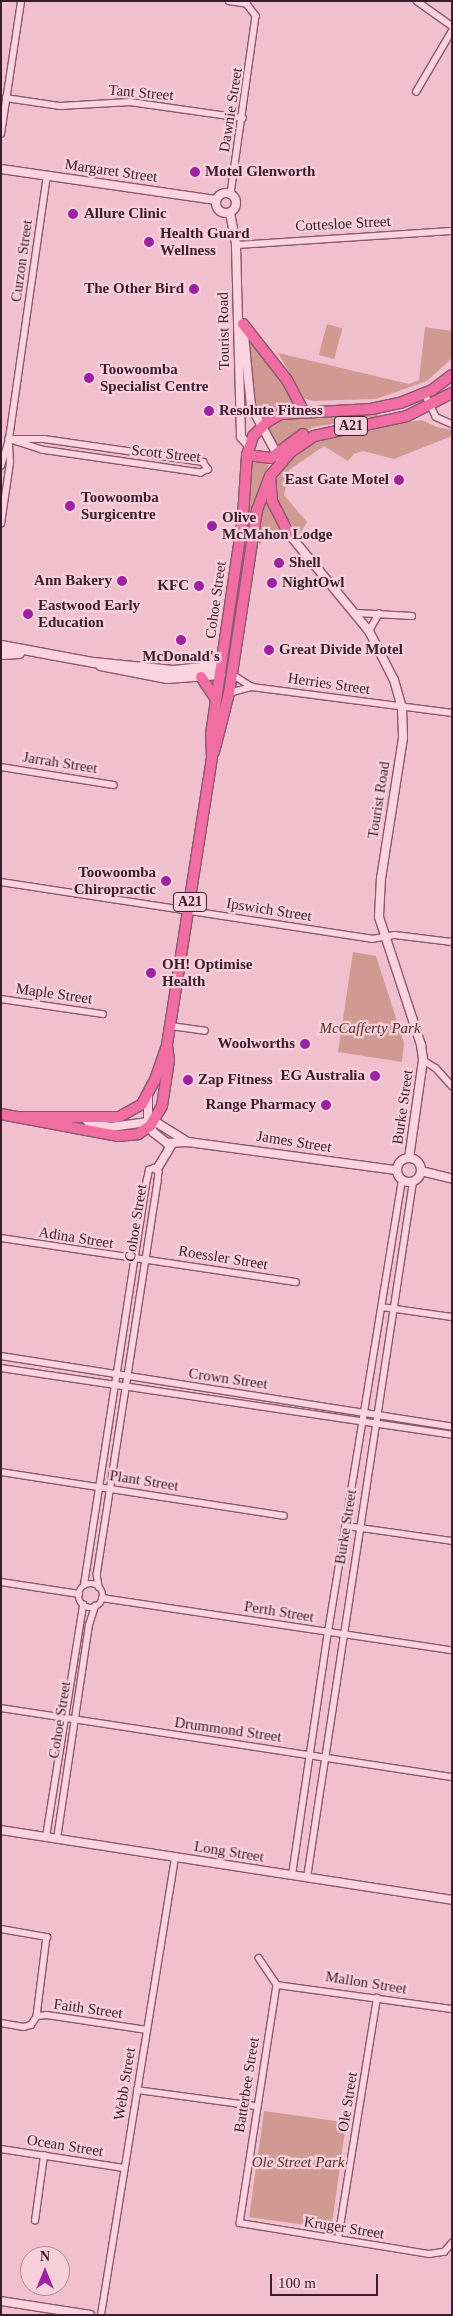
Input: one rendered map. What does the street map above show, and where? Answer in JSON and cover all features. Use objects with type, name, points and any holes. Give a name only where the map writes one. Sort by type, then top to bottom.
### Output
[{"type":"highway","points":[[243,324],[287,380],[303,410]]},
{"type":"highway","name":"A21","points":[[248,451],[261,427],[281,414],[303,410],[370,409],[425,394],[452,375]]},
{"type":"highway","name":"A21","points":[[270,476],[279,458],[313,429],[334,424],[344,427],[398,418],[430,406],[452,393]]},
{"type":"highway","points":[[248,451],[264,459],[279,458]]},
{"type":"highway","name":"Cohoe Street","points":[[148,1096],[167,1045],[212,758],[216,699],[244,508],[248,451]]},
{"type":"highway","points":[[270,476],[272,501],[289,534]]},
{"type":"highway","name":"Cohoe Street","points":[[212,758],[220,736],[229,693],[257,510],[270,476]]},
{"type":"highway","points":[[221,669],[228,664],[237,607],[247,580]]},
{"type":"highway","points":[[201,677],[216,699]]},
{"type":"highway","name":"Cohoe Street","points":[[150,1122],[163,1102],[170,1060],[167,1045]]},
{"type":"highway","points":[[22,1117],[84,1118],[119,1116],[137,1108],[148,1096]]},
{"type":"highway","points":[[1,1114],[117,1136],[138,1134],[150,1122]]},
{"type":"main road","points":[[1,645],[30,652],[92,662],[179,670],[221,669]]},
{"type":"main road","points":[[1,654],[30,652]]},
{"type":"main road","points":[[92,662],[111,669],[167,678],[201,677],[221,669]]},
{"type":"street","points":[[1,134],[21,1]]},
{"type":"street","name":"Dawnie Street","points":[[229,1],[247,4],[256,16],[256,29],[231,194]]},
{"type":"street","points":[[417,1],[452,26]]},
{"type":"street","points":[[416,92],[452,31]]},
{"type":"street","name":"Tant Street","points":[[6,98],[60,106],[130,102],[243,118]]},
{"type":"street","name":"Margaret Street","points":[[1,169],[216,200]]},
{"type":"street","name":"Curzon Street","points":[[1,466],[9,439],[47,176]]},
{"type":"street","points":[[225,193],[231,194],[237,204],[230,213],[219,211],[216,200],[225,193]]},
{"type":"street","name":"Tourist Road","points":[[230,213],[236,245],[238,307],[236,324],[241,437],[248,451]]},
{"type":"street","name":"Cottesloe Street","points":[[236,245],[452,231]]},
{"type":"street","name":"Tourist Road","points":[[238,307],[243,324],[248,397],[261,427],[279,458]]},
{"type":"street","points":[[425,394],[438,419],[452,424]]},
{"type":"street","name":"Scott Street","points":[[1,438],[44,439],[204,463],[208,469],[201,473],[42,450],[9,439]]},
{"type":"street","name":"Curzon Street","points":[[1,524],[10,463],[9,439]]},
{"type":"street","name":"Tourist Road","points":[[289,534],[357,613],[369,631],[394,680],[402,708],[403,738],[380,878],[379,917],[421,1046],[423,1060]]},
{"type":"street","points":[[357,613],[412,616]]},
{"type":"street","points":[[369,631],[379,614]]},
{"type":"street","name":"Herries Street","points":[[232,674],[252,688]]},
{"type":"street","name":"Herries Street","points":[[229,693],[252,688],[452,713]]},
{"type":"street","name":"Jarrah Street","points":[[1,766],[114,785]]},
{"type":"street","name":"Ipswich Street","points":[[1,882],[372,939],[395,935],[452,942]]},
{"type":"street","name":"Maple Street","points":[[1,999],[103,1014]]},
{"type":"street","points":[[170,1026],[205,1031]]},
{"type":"street","points":[[423,1060],[436,1068],[452,1086]]},
{"type":"street","name":"Burke Street","points":[[409,1158],[423,1060]]},
{"type":"street","points":[[148,1096],[150,1122],[159,1138],[172,1144],[157,1169]]},
{"type":"street","points":[[84,1118],[90,1123],[111,1127],[150,1122]]},
{"type":"street","name":"James Street","points":[[150,1122],[188,1142]]},
{"type":"street","name":"James Street","points":[[172,1144],[188,1142],[370,1169],[396,1170]]},
{"type":"street","points":[[409,1158],[420,1164],[421,1171],[413,1182],[402,1181],[396,1170],[402,1160],[409,1158]]},
{"type":"street","name":"Cohoe Street","points":[[84,1586],[148,1172],[157,1169],[158,1182],[112,1489],[97,1574],[99,1587]]},
{"type":"street","points":[[421,1171],[452,1179]]},
{"type":"street","name":"Burke Street","points":[[292,1875],[312,1755],[328,1632],[347,1526],[402,1181]]},
{"type":"street","name":"Burke Street","points":[[307,1878],[413,1182]]},
{"type":"street","name":"Adina Street","points":[[1,1238],[134,1260],[146,1258]]},
{"type":"street","name":"Roessler Street","points":[[146,1258],[296,1282]]},
{"type":"street","points":[[382,1306],[452,1317]]},
{"type":"street","name":"Crown Street","points":[[1,1356],[452,1427]]},
{"type":"street","name":"Crown Street","points":[[1,1368],[376,1426],[452,1435]]},
{"type":"street","name":"Plant Street","points":[[1,1472],[284,1516]]},
{"type":"street","points":[[347,1526],[452,1541]]},
{"type":"street","points":[[1,1582],[79,1594]]},
{"type":"street","points":[[84,1586],[99,1587],[102,1598],[95,1606],[83,1604],[79,1594],[84,1586]]},
{"type":"street","name":"Perth Street","points":[[102,1598],[452,1650]]},
{"type":"street","name":"Cohoe Street","points":[[46,1837],[83,1604]]},
{"type":"street","name":"Cohoe Street","points":[[57,1839],[75,1719],[95,1606]]},
{"type":"street","name":"Drummond Street","points":[[1,1708],[452,1776]]},
{"type":"street","name":"Long Street","points":[[1,1830],[452,1900]]},
{"type":"street","name":"Webb Street","points":[[101,2315],[175,1857]]},
{"type":"street","points":[[1,1928],[47,1937],[37,2016]]},
{"type":"street","points":[[259,1958],[277,1985]]},
{"type":"street","name":"Mallon Street","points":[[277,1985],[452,2009]]},
{"type":"street","name":"Batterbee Street","points":[[240,2222],[256,2106],[277,1985]]},
{"type":"street","name":"Ole Street","points":[[338,2239],[378,1998]]},
{"type":"street","name":"Faith Street","points":[[1,2023],[24,2027],[31,2025],[37,2016],[146,2030]]},
{"type":"street","points":[[137,2090],[256,2106]]},
{"type":"street","name":"Ocean Street","points":[[1,2149],[124,2168]]},
{"type":"street","points":[[34,2221],[44,2156]]},
{"type":"street","name":"Kruger Street","points":[[240,2222],[429,2254],[444,2252],[452,2243]]},
{"type":"street","points":[[1,2301],[48,2312],[90,2315]]},
{"type":"green space","points":[[327,324],[342,328],[334,359],[319,355]]},
{"type":"green space","points":[[425,327],[452,331],[452,358],[427,381],[376,399],[312,401],[304,398],[278,353],[409,384],[419,380]]},
{"type":"green space","points":[[248,337],[283,379],[296,406],[278,410],[260,420],[253,401]]},
{"type":"green space","points":[[378,414],[379,416],[313,427],[279,449],[266,430],[285,418]]},
{"type":"green space","points":[[422,420],[437,427],[452,430],[452,436],[394,459],[363,451],[354,454],[348,461],[324,446],[289,470],[284,495],[307,522],[299,535],[275,501],[274,483],[290,458],[313,442],[338,433]]},
{"type":"green space","points":[[252,460],[269,465],[258,489],[247,536]]},
{"type":"green space","points":[[265,499],[268,500],[282,535],[279,540],[270,530],[263,533],[261,545],[256,540]]},
{"type":"green space","name":"McCafferty Park","points":[[353,952],[376,956],[404,1043],[402,1062],[338,1052]]},
{"type":"green space","name":"Ole Street Park","points":[[264,2111],[346,2123],[331,2229],[249,2217]]},
{"type":"place","name":"Motel Glenworth","points":[[195,172]]},
{"type":"place","name":"Allure Clinic","points":[[73,214]]},
{"type":"place","name":"Health Guard Wellness","points":[[149,242]]},
{"type":"place","name":"The Other Bird","points":[[194,289]]},
{"type":"place","name":"Toowoomba Specialist Centre","points":[[89,378]]},
{"type":"place","name":"Resolute Fitness","points":[[209,411]]},
{"type":"place","name":"East Gate Motel","points":[[399,480]]},
{"type":"place","name":"Toowoomba Surgicentre","points":[[70,506]]},
{"type":"place","name":"Olive McMahon Lodge","points":[[212,526]]},
{"type":"place","name":"Shell","points":[[279,563]]},
{"type":"place","name":"Ann Bakery","points":[[122,581]]},
{"type":"place","name":"NightOwl","points":[[272,583]]},
{"type":"place","name":"KFC","points":[[199,586]]},
{"type":"place","name":"Eastwood Early Education","points":[[28,614]]},
{"type":"place","name":"McDonald's","points":[[181,640]]},
{"type":"place","name":"Great Divide Motel","points":[[269,650]]},
{"type":"place","name":"Toowoomba Chiropractic","points":[[166,881]]},
{"type":"place","name":"OH! Optimise Health","points":[[151,973]]},
{"type":"place","name":"Woolworths","points":[[305,1044]]},
{"type":"place","name":"EG Australia","points":[[375,1076]]},
{"type":"place","name":"Zap Fitness","points":[[188,1080]]},
{"type":"place","name":"Range Pharmacy","points":[[326,1105]]}]
